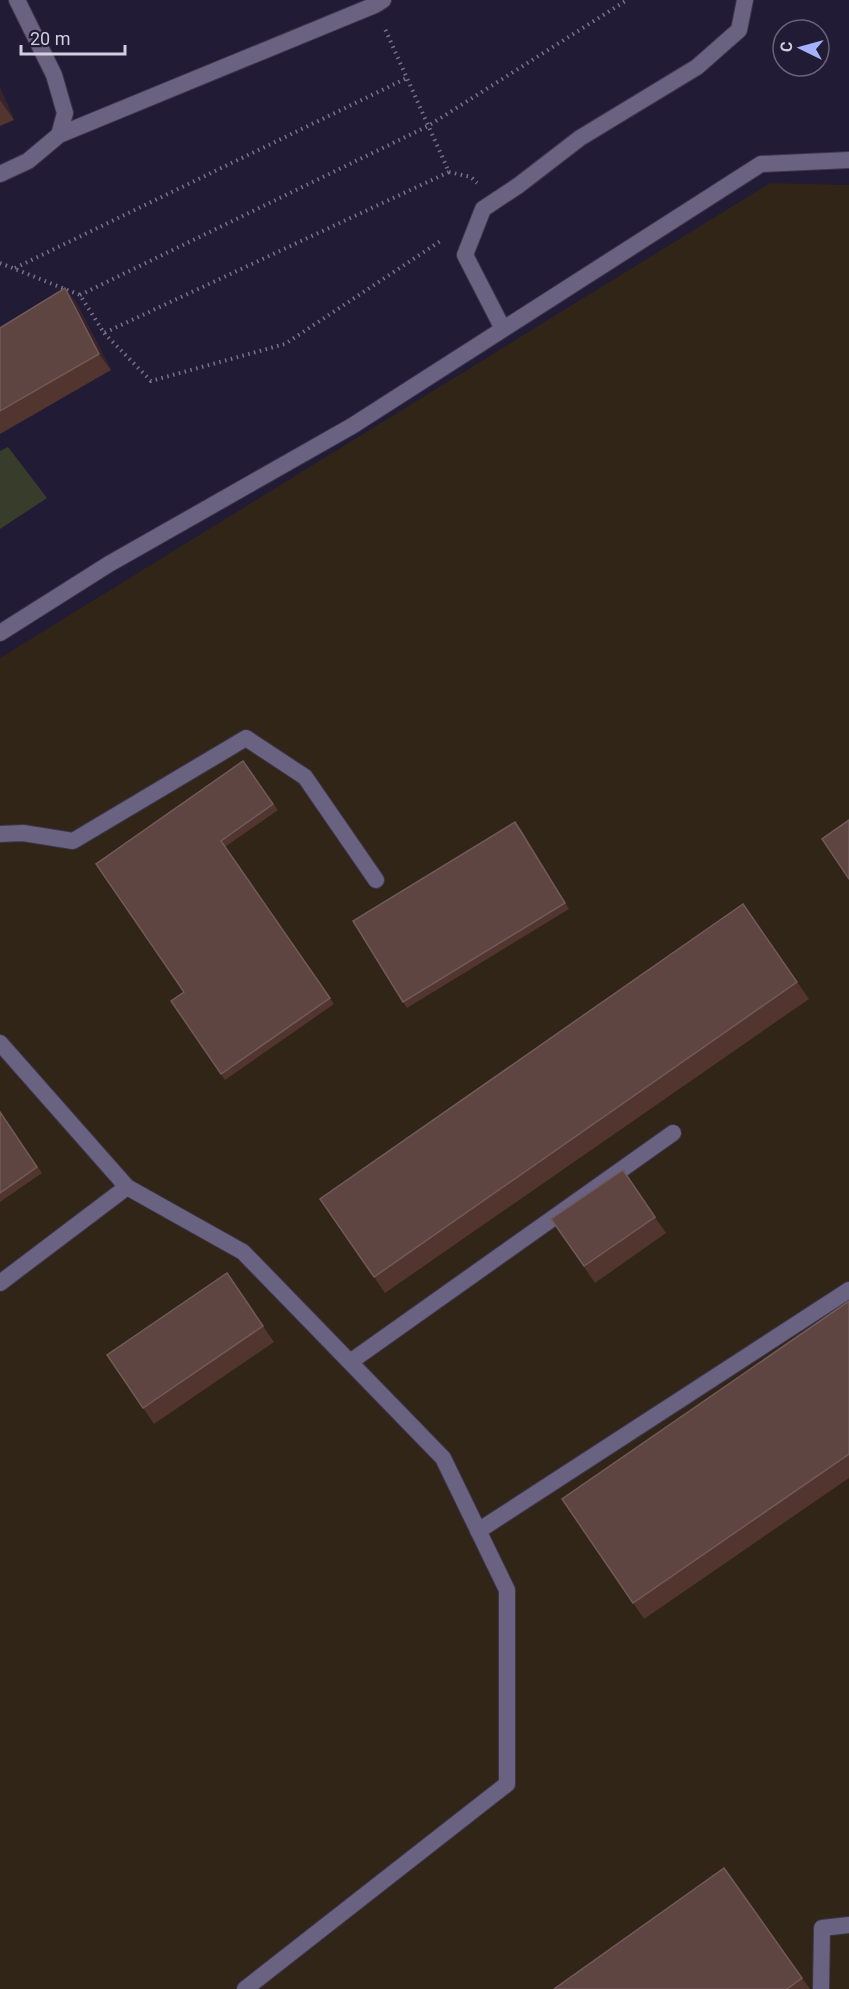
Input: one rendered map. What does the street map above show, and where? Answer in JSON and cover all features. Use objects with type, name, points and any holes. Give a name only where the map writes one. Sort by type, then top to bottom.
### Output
[{"type":"lane","points":[[17,0],[54,75],[65,113],[59,135]]},
{"type":"lane","points":[[503,329],[465,255],[483,209],[580,138],[698,67],[739,30],[745,0]]},
{"type":"lane","points":[[0,174],[28,161],[59,135],[379,3]]},
{"type":"lane","points":[[0,633],[109,564],[352,426],[760,164],[849,160]]},
{"type":"lane","points":[[0,834],[24,832],[73,841],[246,738],[305,777],[376,880]]},
{"type":"lane","points":[[0,1043],[127,1187],[243,1252],[443,1458],[507,1590],[507,1784],[245,1989]]},
{"type":"lane","points":[[350,1362],[673,1134]]},
{"type":"lane","points":[[0,1283],[127,1187]]},
{"type":"lane","points":[[478,1531],[849,1290]]},
{"type":"lane","points":[[821,1989],[822,1928],[849,1925]]},
{"type":"path","points":[[80,295],[428,126],[627,0]]},
{"type":"path","points":[[379,3],[407,78],[449,172]]},
{"type":"path","points":[[15,269],[407,78]]},
{"type":"path","points":[[104,333],[449,172],[471,177],[483,190]]},
{"type":"path","points":[[0,263],[80,295],[104,333],[151,381],[285,344],[449,235]]},
{"type":"shaded area","points":[[770,183],[849,185],[849,1989],[0,1989],[0,658]]},
{"type":"green space","points":[[8,447],[47,498],[0,529],[0,451]]},
{"type":"building","points":[[65,288],[99,354],[0,411],[0,328]]},
{"type":"building","points":[[243,761],[273,804],[221,841],[330,998],[221,1074],[171,1001],[184,992],[96,864]]},
{"type":"building","points":[[849,820],[849,879],[822,839]]},
{"type":"building","points":[[515,822],[565,903],[403,1002],[353,921]]},
{"type":"building","points":[[743,904],[797,982],[374,1277],[320,1199]]},
{"type":"building","points":[[0,1112],[37,1167],[0,1193]]},
{"type":"building","points":[[623,1170],[655,1217],[584,1266],[551,1219]]},
{"type":"building","points":[[227,1273],[263,1326],[143,1408],[107,1355]]},
{"type":"building","points":[[849,1301],[849,1454],[633,1603],[562,1499]]},
{"type":"building","points":[[724,1868],[802,1978],[787,1989],[554,1989]]}]
